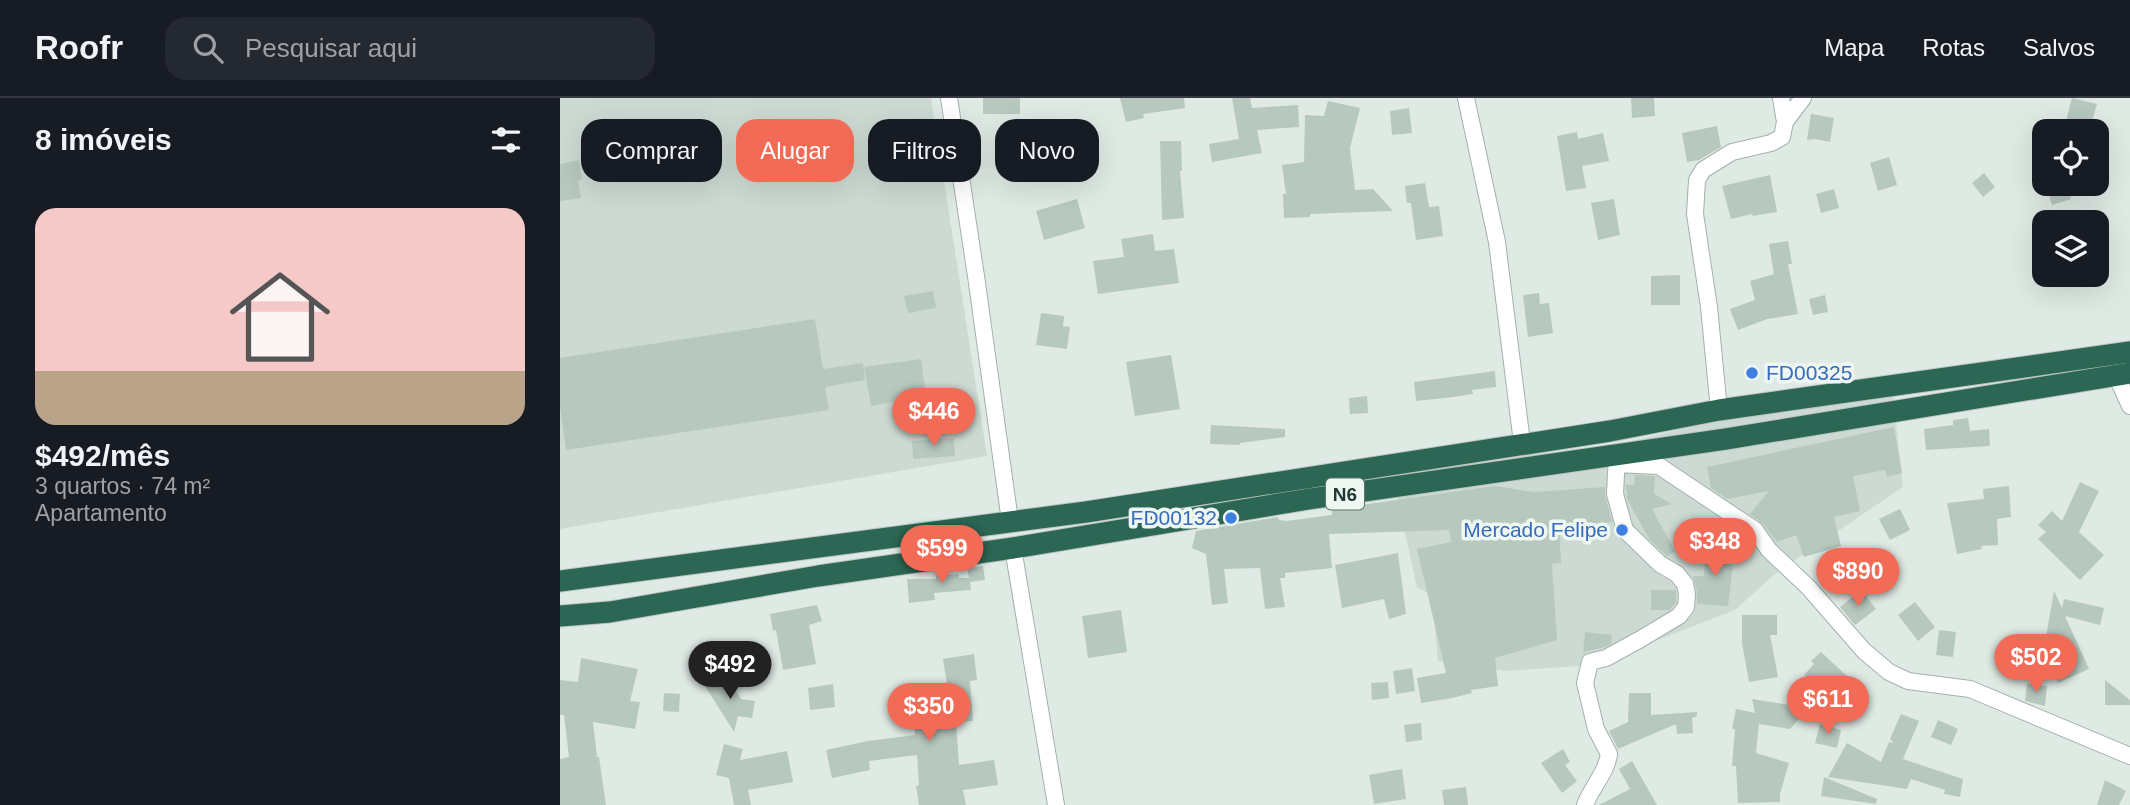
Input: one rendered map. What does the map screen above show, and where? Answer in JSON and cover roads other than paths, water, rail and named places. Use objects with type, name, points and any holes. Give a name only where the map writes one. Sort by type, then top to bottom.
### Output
[{"type":"highway","name":"N6","points":[[560,582],[1099,510],[1610,431],[1719,410],[2130,352]]},
{"type":"highway","name":"N6","points":[[560,616],[610,612],[818,576],[1013,548],[1309,499],[1616,459],[2123,374]]},
{"type":"street","points":[[949,98],[1010,522]]},
{"type":"street","points":[[1466,98],[1497,242],[1521,443]]},
{"type":"street","points":[[1719,410],[1709,307],[1695,214],[1697,180],[1703,170],[1732,152],[1771,143],[1783,137],[1785,122],[1781,98]]},
{"type":"street","points":[[1785,122],[1803,98]]},
{"type":"street","points":[[2123,374],[2130,407]]},
{"type":"street","points":[[1585,805],[1591,789],[1607,764],[1609,754],[1596,729],[1585,683],[1590,662],[1606,658],[1639,640],[1679,616],[1686,607],[1685,584],[1625,530],[1616,500],[1616,459],[1659,466],[1755,530],[1769,550],[1809,588],[1864,652],[1889,672],[1908,681],[1970,689],[2130,755]]},
{"type":"street","points":[[1013,548],[1056,805]]},
{"type":"place","name":"FD00325","points":[[1752,373]]},
{"type":"place","name":"FD00132","points":[[1231,518]]},
{"type":"place","name":"Mercado Felipe","points":[[1622,530]]}]
